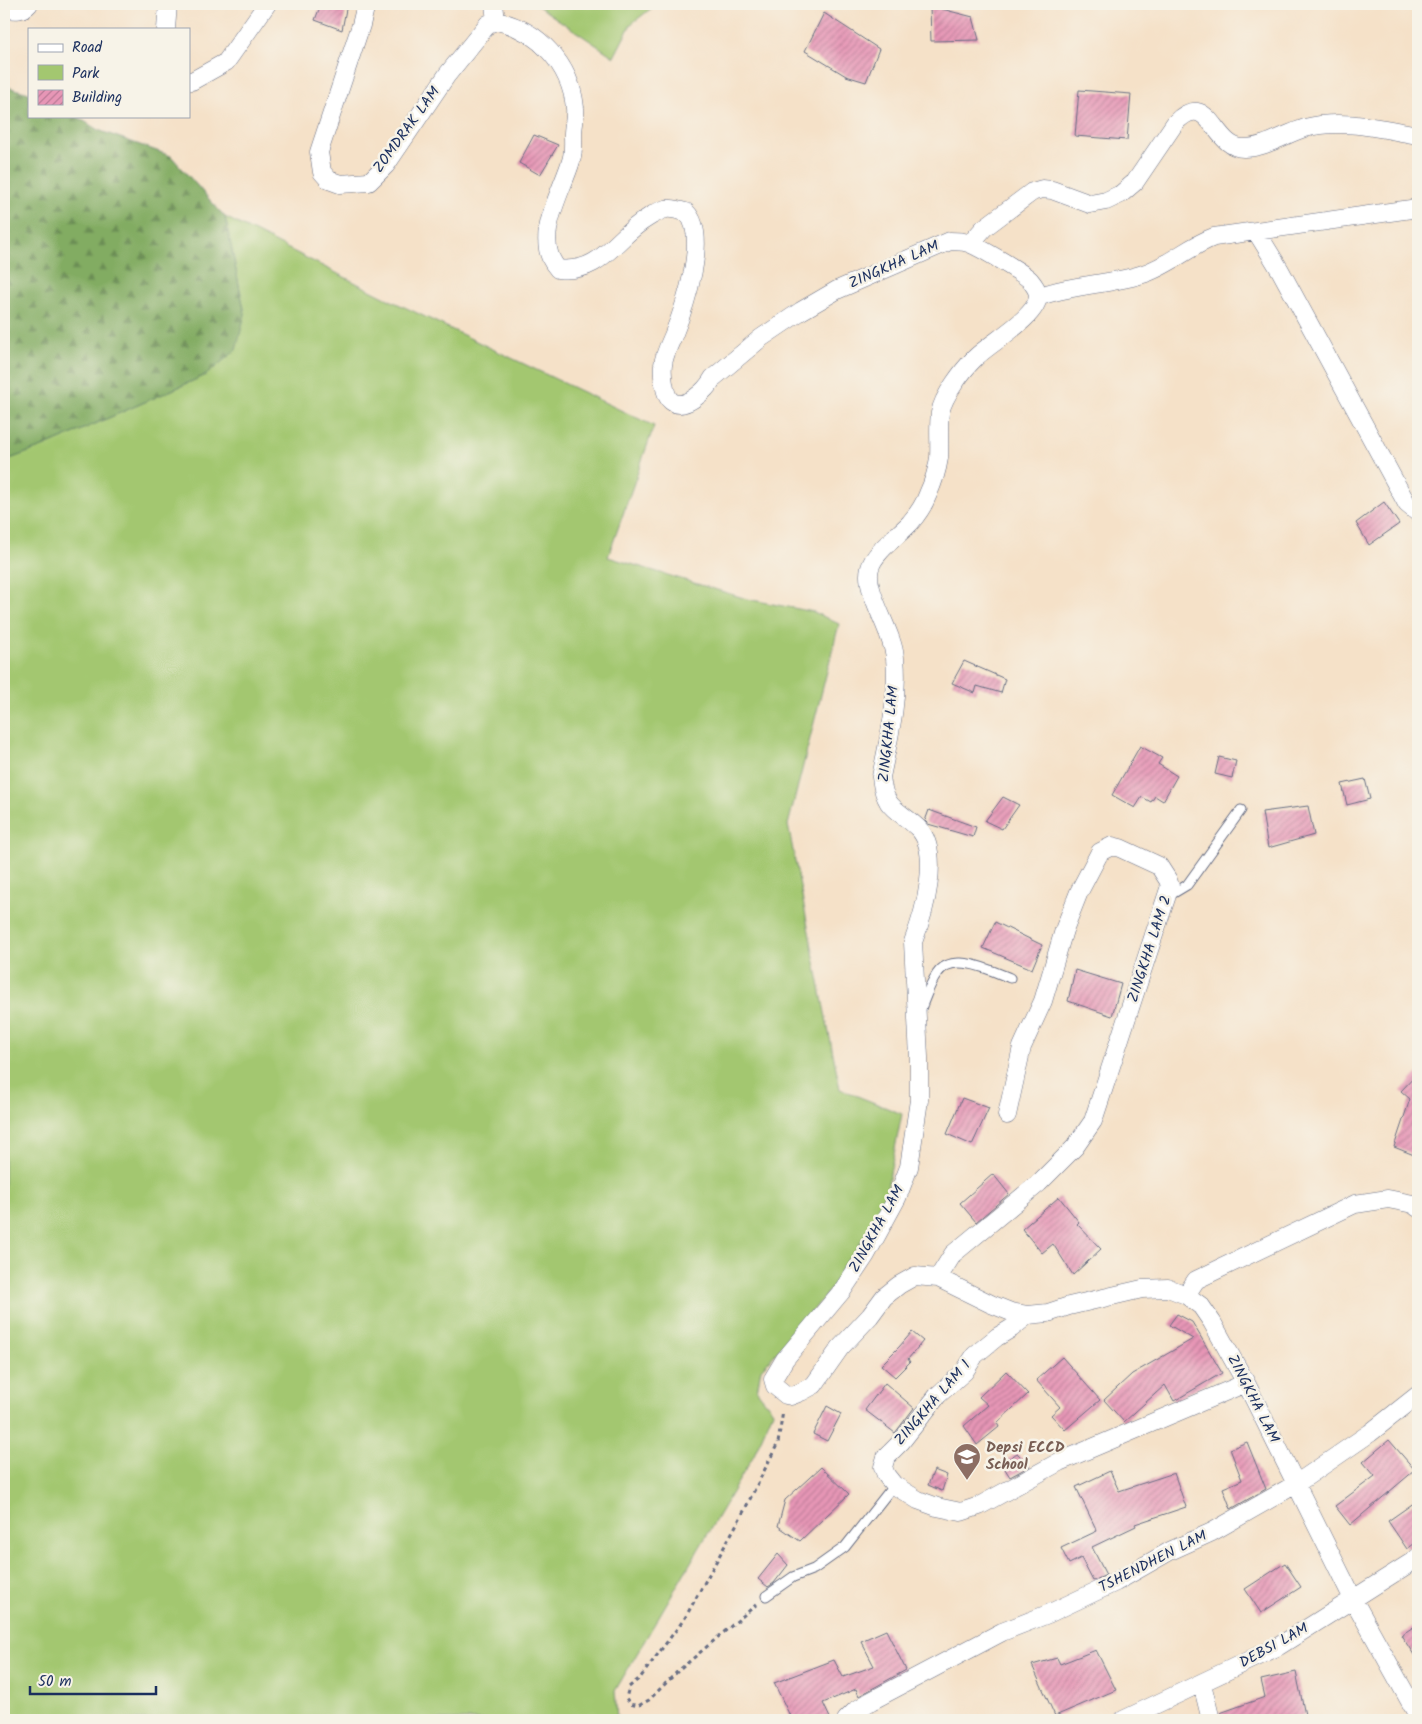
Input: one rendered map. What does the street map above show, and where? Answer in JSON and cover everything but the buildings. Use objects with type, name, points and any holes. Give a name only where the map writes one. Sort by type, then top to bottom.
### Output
[{"type":"street","points":[[4,5],[6,9],[16,10],[30,4]]},
{"type":"street","points":[[166,28],[168,4]]},
{"type":"street","points":[[190,80],[226,62],[267,4]]},
{"type":"street","name":"ZOMDRAK LAM","points":[[366,4],[361,25],[319,152],[322,172],[329,180],[340,184],[368,182],[386,165],[447,75],[488,24],[495,12]]},
{"type":"street","name":"ZINGKHA LAM","points":[[495,12],[507,23],[542,43],[557,58],[568,75],[575,109],[571,160],[551,215],[548,229],[550,260],[558,269],[571,271],[590,265],[611,249],[638,223],[657,212],[666,209],[686,212],[694,223],[696,247],[687,295],[663,364],[664,385],[671,402],[677,404],[687,403],[701,393],[713,378],[760,338],[801,311],[837,290],[939,244],[950,241],[971,244],[1028,278],[1036,288],[1038,297],[1030,313],[974,359],[956,382],[941,411],[939,458],[928,496],[910,522],[877,555],[870,566],[870,583],[890,634],[895,657],[894,706],[881,778],[882,786],[889,804],[898,814],[918,829],[925,839],[928,847],[930,868],[928,887],[913,942],[919,1057],[919,1100],[908,1167],[897,1198],[866,1255],[842,1291],[785,1359],[773,1379],[775,1386],[786,1395],[791,1396],[814,1385],[840,1348],[870,1316],[884,1297],[899,1285],[915,1276],[938,1278],[991,1304],[1011,1312],[1028,1315],[1048,1313],[1142,1289],[1168,1288],[1186,1296],[1201,1306],[1207,1314],[1246,1383],[1353,1599],[1418,1716]]},
{"type":"street","points":[[971,244],[984,228],[1032,192],[1042,189],[1052,190],[1090,204],[1106,201],[1121,194],[1134,182],[1175,123],[1190,111],[1197,111],[1204,115],[1229,144],[1242,149],[1262,145],[1306,128],[1338,124],[1418,135]]},
{"type":"street","points":[[1038,297],[1070,288],[1119,281],[1144,274],[1163,266],[1200,242],[1214,237],[1418,208]]},
{"type":"street","points":[[1256,231],[1280,270],[1407,504],[1418,513]]},
{"type":"street","name":"ZINGKHA LAM 2","points":[[938,1278],[953,1254],[1038,1183],[1075,1147],[1093,1121],[1167,898],[1170,886],[1159,866],[1112,846],[1100,852],[1079,892],[1064,930],[1044,1001],[1022,1047],[1007,1115]]},
{"type":"street","points":[[1186,1296],[1196,1280],[1355,1204],[1388,1199],[1413,1204],[1418,1208]]},
{"type":"street","name":"ZINGKHA LAM 1","points":[[894,1484],[883,1468],[886,1457],[901,1442],[938,1395],[964,1372],[975,1355],[997,1336],[1012,1328],[1028,1315]]},
{"type":"street","points":[[894,1484],[918,1500],[937,1508],[961,1512],[979,1506],[1005,1490],[1060,1462],[1246,1383]]},
{"type":"street","name":"TSHENDHEN LAM","points":[[846,1720],[855,1711],[871,1701],[1002,1632],[1048,1614],[1116,1582],[1170,1551],[1212,1532],[1296,1484],[1370,1433],[1418,1395]]},
{"type":"street","name":"DEBSI LAM","points":[[1123,1720],[1279,1646],[1418,1558]]},
{"type":"street","points":[[1202,1684],[1211,1720]]},
{"type":"lane","points":[[1167,898],[1187,885],[1241,810]]},
{"type":"lane","points":[[916,1020],[938,972],[951,964],[980,966],[1010,978]]},
{"type":"lane","points":[[766,1596],[793,1577],[814,1569],[845,1547],[894,1484]]},
{"type":"path","points":[[766,1596],[677,1672],[649,1700],[638,1706],[630,1704],[626,1698],[629,1687],[640,1678],[685,1618],[745,1509],[778,1443],[786,1395]]},
{"type":"green space","points":[[535,4],[657,4],[631,24],[614,57]]},
{"type":"green space","points":[[4,86],[28,93],[28,118],[79,118],[98,130],[171,156],[225,217],[245,314],[236,350],[206,375],[45,446],[4,461]]},
{"type":"green space","points":[[225,217],[394,302],[654,426],[608,557],[747,599],[814,612],[839,624],[788,825],[840,1089],[902,1114],[885,1198],[843,1274],[793,1335],[761,1369],[757,1391],[773,1411],[754,1455],[615,1691],[617,1718],[620,1720],[4,1720],[4,461],[45,446],[206,375],[245,314]]},
{"type":"place","name":"Depsi ECCD School","points":[[967,1481]]}]
